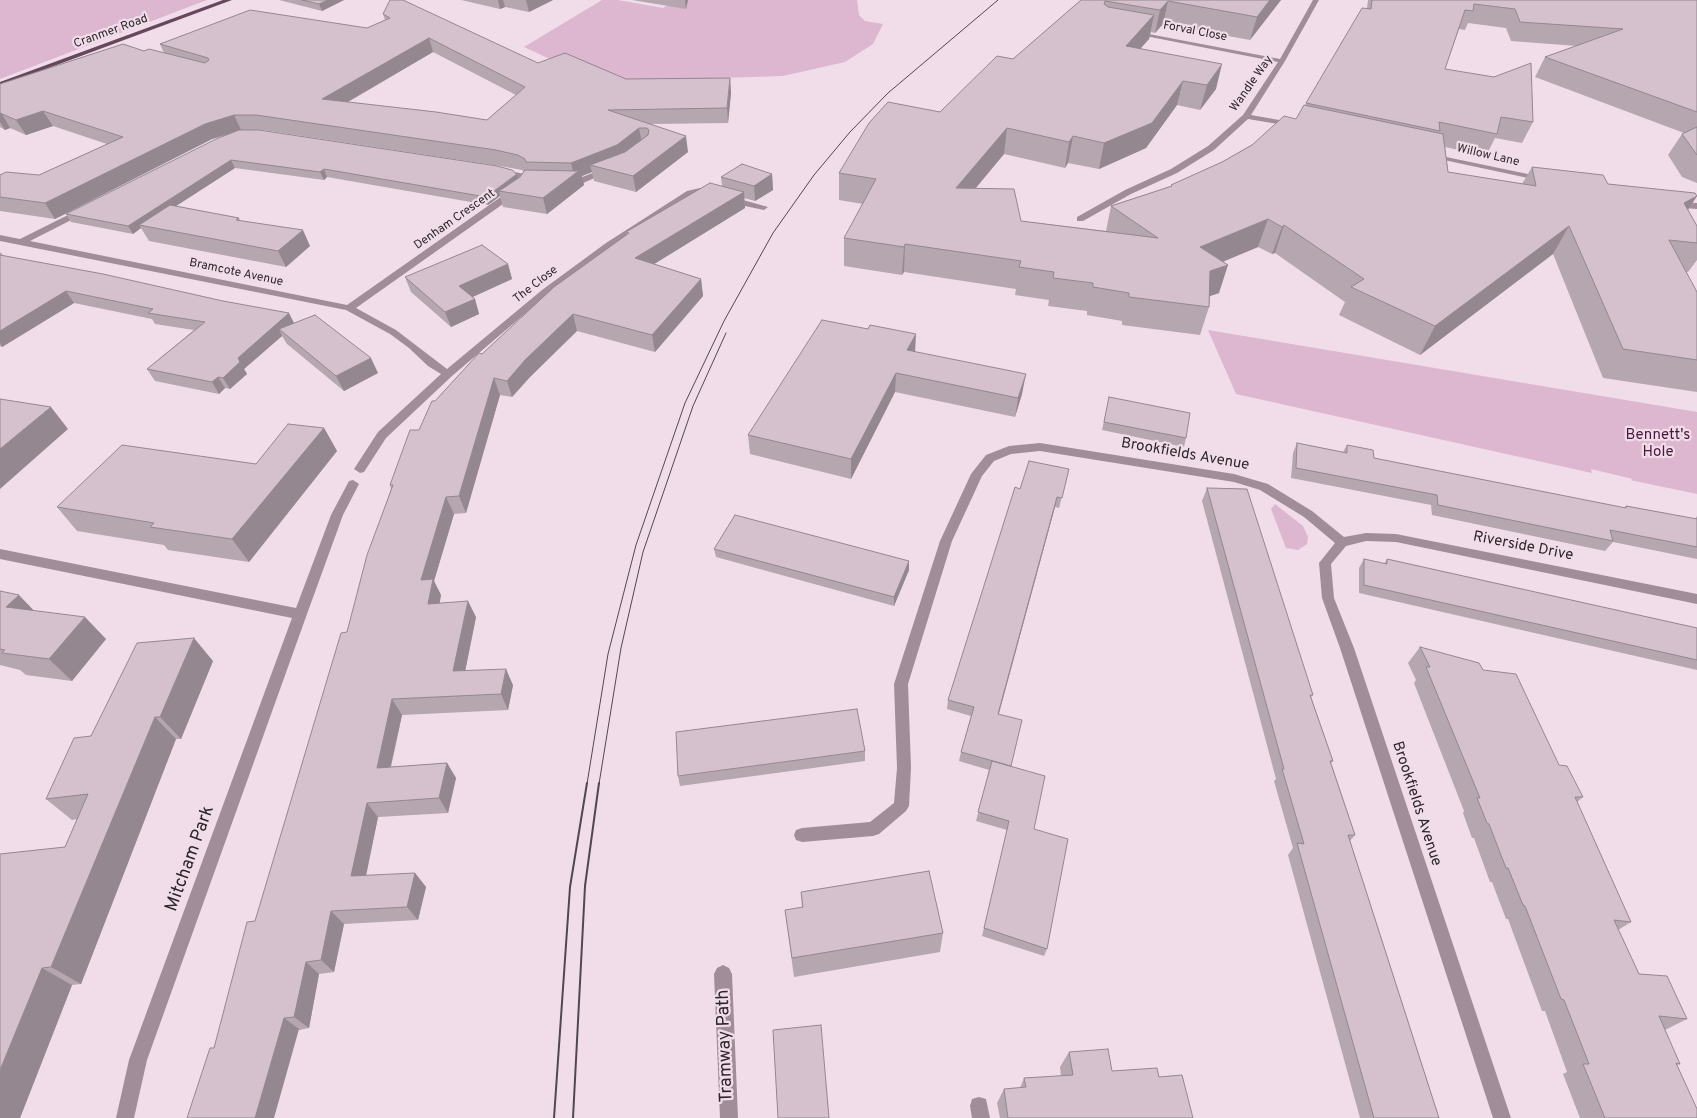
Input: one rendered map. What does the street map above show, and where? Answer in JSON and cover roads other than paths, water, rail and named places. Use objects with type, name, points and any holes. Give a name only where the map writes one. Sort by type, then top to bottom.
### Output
[{"type":"main road","name":"Cranmer Road","points":[[0,84],[229,0]]},
{"type":"street","name":"Wandle Way","points":[[1080,219],[1128,192],[1174,171],[1218,142],[1246,116],[1282,61],[1316,0]]},
{"type":"street","name":"Forval Close","points":[[1123,29],[1282,61]]},
{"type":"street","points":[[101,47],[117,50]]},
{"type":"street","points":[[1246,116],[1303,128]]},
{"type":"street","name":"Willow Lane","points":[[1424,153],[1554,181]]},
{"type":"street","points":[[559,182],[576,182],[616,167]]},
{"type":"street","name":"Denham Crescent","points":[[349,308],[530,182],[518,174],[490,169]]},
{"type":"street","name":"The Close","points":[[360,469],[382,435],[448,374],[545,292],[609,245],[690,193],[700,190],[764,207]]},
{"type":"street","points":[[1664,203],[1676,209],[1697,206]]},
{"type":"street","points":[[22,242],[94,205]]},
{"type":"street","name":"Bramcote Avenue","points":[[0,238],[349,308],[393,332],[432,364],[448,374]]},
{"type":"street","name":"Brookfields Avenue","points":[[802,835],[873,829],[901,806],[904,768],[901,684],[946,541],[977,474],[990,458],[1009,450],[1040,447],[1234,478],[1264,486],[1308,514],[1342,542],[1325,563],[1328,598],[1347,648],[1502,1118]]},
{"type":"street","name":"Mitcham Park","points":[[125,1118],[138,1060],[300,614],[337,515],[353,484]]},
{"type":"street","name":"Riverside Drive","points":[[1342,542],[1366,537],[1396,538],[1697,599]]},
{"type":"street","points":[[0,554],[300,614]]},
{"type":"street","name":"Tramway Path","points":[[724,974],[729,1118]]},
{"type":"tram line","points":[[587,784],[608,654],[636,545],[685,403],[724,321],[773,233],[814,175],[850,132],[888,93],[998,0]]},
{"type":"tram line","points":[[599,784],[621,648],[643,552],[693,406],[726,333]]},
{"type":"tram line","points":[[554,1118],[570,887],[587,783]]},
{"type":"tram line","points":[[573,1118],[585,886],[599,783]]},
{"type":"park label","name":"Bennett's Hole","points":[[1658,444]]}]
